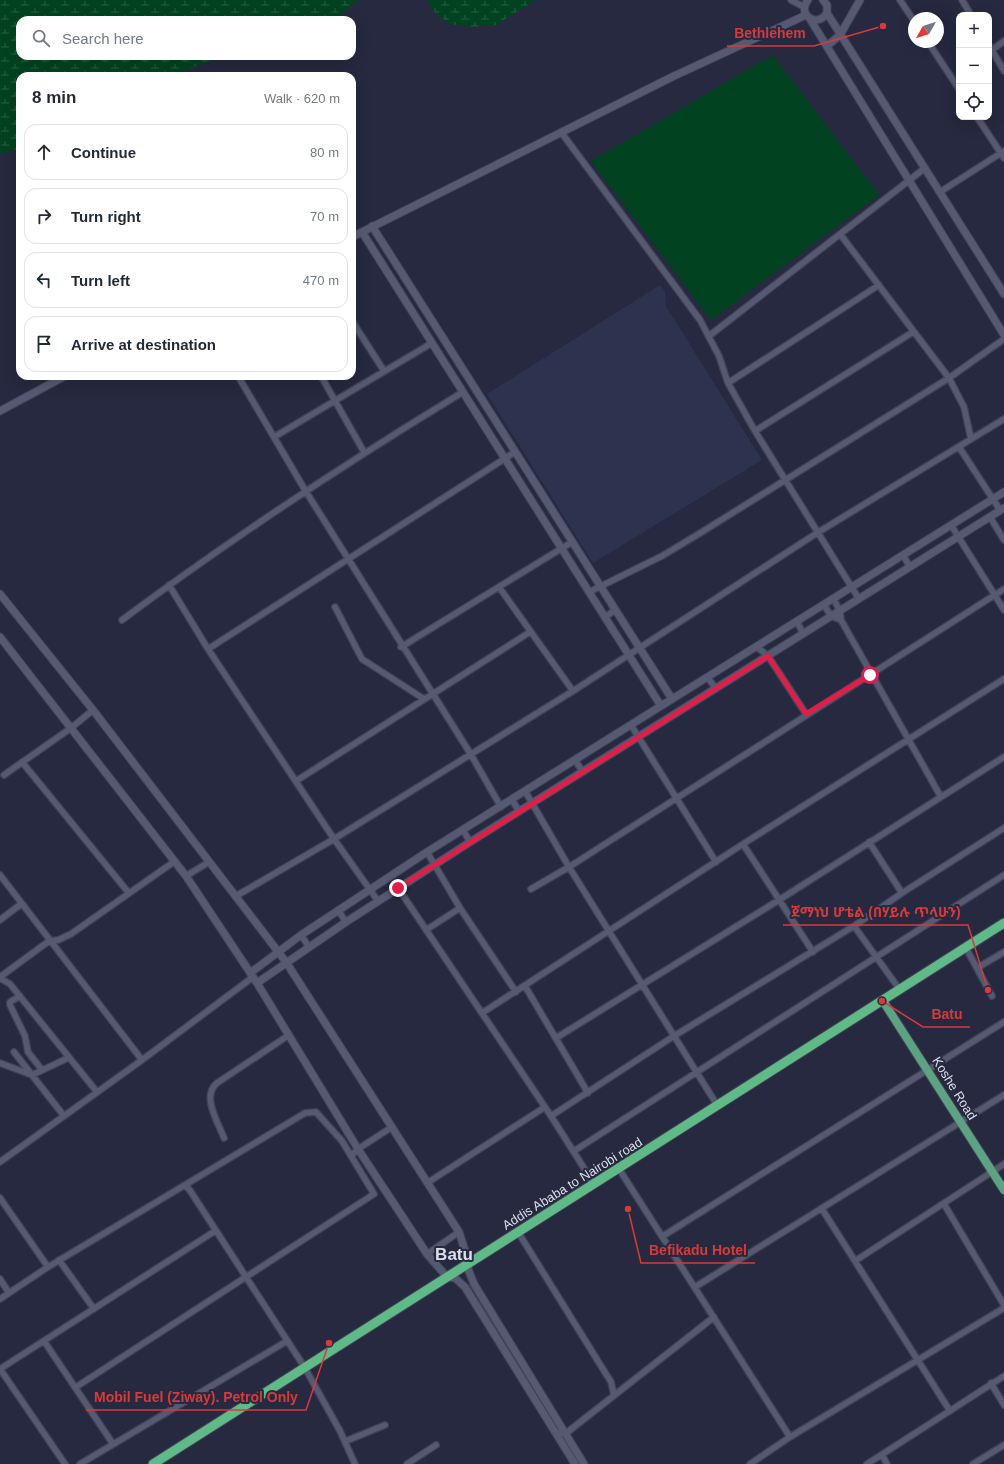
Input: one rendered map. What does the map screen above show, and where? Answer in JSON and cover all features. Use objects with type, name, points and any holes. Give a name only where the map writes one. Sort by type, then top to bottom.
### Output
[{"type":"highway","name":"Addis Ababa to Nairobi road","points":[[153,1464],[1004,924]]},
{"type":"main road","name":"Koshe Road","points":[[884,1001],[1004,1190]]},
{"type":"street","points":[[791,0],[804,7],[808,17],[1004,335]]},
{"type":"street","points":[[804,7],[808,0]]},
{"type":"street","points":[[823,0],[827,5],[826,13],[1004,294]]},
{"type":"street","points":[[827,46],[840,34],[860,0]]},
{"type":"street","points":[[900,0],[908,12]]},
{"type":"street","points":[[962,0],[969,12]]},
{"type":"street","points":[[356,234],[674,76],[808,17],[818,20],[826,13]]},
{"type":"street","points":[[992,47],[1004,41]]},
{"type":"street","points":[[932,48],[956,84]]},
{"type":"street","points":[[992,51],[1004,71]]},
{"type":"street","points":[[940,192],[1003,154],[979,120]]},
{"type":"street","points":[[562,132],[700,320],[719,356],[728,383],[755,431],[817,533],[859,598]]},
{"type":"street","points":[[709,336],[925,168]]},
{"type":"street","points":[[372,226],[672,700]]},
{"type":"street","points":[[362,232],[661,706]]},
{"type":"street","points":[[840,234],[949,378],[964,407],[971,439]]},
{"type":"street","points":[[728,383],[879,285]]},
{"type":"street","points":[[356,327],[384,371]]},
{"type":"street","points":[[755,431],[913,332]]},
{"type":"street","points":[[589,592],[680,545],[949,378],[1004,339]]},
{"type":"street","points":[[274,437],[432,343]]},
{"type":"street","points":[[0,411],[58,380]]},
{"type":"street","points":[[240,380],[305,490],[401,647],[470,753],[501,807]]},
{"type":"street","points":[[323,380],[364,452]]},
{"type":"street","points":[[122,620],[169,585],[305,490],[463,392]]},
{"type":"street","points":[[236,896],[334,839],[470,753],[573,691],[817,533],[1004,419]]},
{"type":"street","points":[[0,1162],[253,978],[286,962],[470,842],[1002,509],[993,499],[959,447]]},
{"type":"street","points":[[208,649],[515,452]]},
{"type":"street","points":[[253,978],[278,951],[427,852],[834,600],[1004,492]]},
{"type":"street","points":[[990,517],[1004,540]]},
{"type":"street","points":[[951,526],[1004,610]]},
{"type":"street","points":[[401,647],[572,542]]},
{"type":"street","points":[[903,555],[910,567]]},
{"type":"street","points":[[169,585],[208,649],[334,839],[378,901]]},
{"type":"street","points":[[499,588],[573,691]]},
{"type":"street","points":[[531,889],[569,867],[806,714],[1004,589]]},
{"type":"street","points":[[0,594],[93,710],[286,962],[459,1232],[469,1263],[468,1269],[474,1284],[584,1464]]},
{"type":"street","points":[[834,600],[840,611],[841,620],[870,675],[941,796]]},
{"type":"street","points":[[824,605],[832,616],[841,620]]},
{"type":"street","points":[[335,607],[362,659],[424,699]]},
{"type":"street","points":[[605,617],[616,610]]},
{"type":"street","points":[[797,622],[804,633]]},
{"type":"street","points":[[296,781],[530,632]]},
{"type":"street","points":[[0,637],[186,876],[253,978],[358,1149],[427,1254],[447,1277],[455,1278],[466,1287],[574,1464]]},
{"type":"street","points":[[757,647],[768,656],[806,714]]},
{"type":"street","points":[[708,678],[716,689]]},
{"type":"street","points":[[482,1013],[743,844],[1004,679]]},
{"type":"street","points":[[4,775],[72,728],[93,710]]},
{"type":"street","points":[[631,726],[716,862]]},
{"type":"street","points":[[556,1038],[779,900],[1004,757]]},
{"type":"street","points":[[576,760],[583,772]]},
{"type":"street","points":[[22,762],[128,892]]},
{"type":"street","points":[[526,791],[569,867],[717,1105]]},
{"type":"street","points":[[512,800],[519,812]]},
{"type":"street","points":[[551,1116],[674,1036],[854,926],[902,893],[1004,828]]},
{"type":"street","points":[[463,830],[470,842]]},
{"type":"street","points":[[869,842],[902,893]]},
{"type":"street","points":[[743,844],[813,952]]},
{"type":"street","points":[[427,852],[460,908],[516,992]]},
{"type":"street","points":[[98,1092],[68,1058],[10,984],[0,977],[49,941],[64,938],[128,892],[175,861]]},
{"type":"street","points":[[186,876],[209,862]]},
{"type":"street","points":[[0,875],[49,941],[142,1060]]},
{"type":"street","points":[[574,1152],[1004,875]]},
{"type":"street","points":[[398,888],[551,1116],[594,1184]]},
{"type":"street","points":[[0,920],[21,904]]},
{"type":"street","points":[[426,930],[460,908]]},
{"type":"street","points":[[338,910],[346,922]]},
{"type":"street","points":[[854,926],[878,957],[900,990]]},
{"type":"street","points":[[301,935],[309,947]]},
{"type":"street","points":[[966,948],[992,996]]},
{"type":"street","points":[[977,968],[1004,952]]},
{"type":"street","points":[[525,986],[588,1093]]},
{"type":"street","points":[[20,996],[10,1002],[10,1006],[25,1036],[28,1052],[42,1070]]},
{"type":"street","points":[[663,1236],[1004,1022]]},
{"type":"street","points":[[224,1138],[209,1098],[212,1088],[289,1036]]},
{"type":"street","points":[[14,1052],[64,1116]]},
{"type":"street","points":[[0,1063],[32,1075],[68,1058]]},
{"type":"street","points":[[695,1287],[1004,1095]]},
{"type":"street","points":[[428,1183],[545,1107]]},
{"type":"street","points":[[0,1299],[59,1260],[305,1113],[318,1113],[335,1132],[374,1194],[76,1387]]},
{"type":"street","points":[[351,1156],[358,1149],[392,1127]]},
{"type":"street","points":[[855,1261],[1004,1164]]},
{"type":"street","points":[[619,1169],[790,1437]]},
{"type":"street","points":[[184,1186],[191,1192],[305,1368],[346,1441],[355,1464]]},
{"type":"street","points":[[0,1198],[48,1267]]},
{"type":"street","points":[[944,1204],[1004,1304]]},
{"type":"street","points":[[822,1209],[950,1411]]},
{"type":"street","points":[[64,1464],[0,1369],[216,1231]]},
{"type":"street","points":[[427,1254],[459,1232]]},
{"type":"street","points":[[518,1232],[611,1382],[614,1395]]},
{"type":"street","points":[[59,1260],[94,1309]]},
{"type":"street","points":[[0,1279],[9,1293]]},
{"type":"street","points":[[750,1464],[790,1437],[1004,1308]]},
{"type":"street","points":[[555,1432],[565,1434],[714,1317]]},
{"type":"street","points":[[44,1341],[113,1444]]},
{"type":"street","points":[[80,1464],[287,1341]]},
{"type":"street","points":[[868,1464],[1004,1376]]},
{"type":"street","points":[[611,1382],[624,1388]]},
{"type":"street","points":[[991,1384],[1004,1405]]},
{"type":"street","points":[[346,1441],[385,1425]]},
{"type":"street","points":[[407,1464],[436,1445]]},
{"type":"street","points":[[973,1464],[1004,1445]]},
{"type":"street","points":[[882,1455],[887,1464]]},
{"type":"shaded area","points":[[660,285],[665,292],[666,306],[762,460],[593,563],[487,394]]},
{"type":"green space","points":[[0,0],[359,0],[339,16],[16,16],[16,60],[212,60],[181,72],[16,72],[16,149],[0,154]]},
{"type":"green space","points":[[427,0],[536,0],[496,25],[470,27],[449,24],[435,12]]},
{"type":"green space","points":[[773,55],[879,195],[711,320],[591,161]]},
{"type":"place","name":"Bethlehem","points":[[883,26]]},
{"type":"place","name":"ጀማነህ ሆቴል (በሃይሉ ጥላሁን)","points":[[988,990]]},
{"type":"place","name":"Batu","points":[[882,1001]]},
{"type":"place","name":"Befikadu Hotel","points":[[628,1209]]},
{"type":"place","name":"Mobil Fuel (Ziway). Petrol Only","points":[[329,1343]]},
{"type":"district","name":"Batu","points":[[454,1254]]},
{"type":"route","points":[[398,888],[768,656],[806,714],[870,675]]}]
